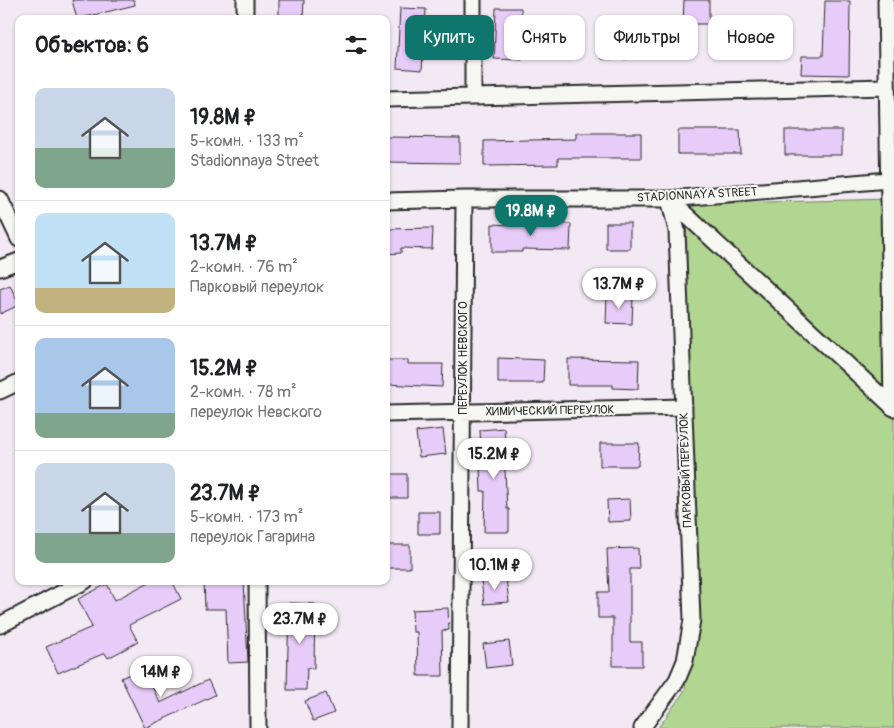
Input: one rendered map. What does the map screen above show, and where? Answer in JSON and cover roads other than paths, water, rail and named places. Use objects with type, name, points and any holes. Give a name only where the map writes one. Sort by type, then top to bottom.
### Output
[{"type":"street","points":[[245,0],[245,15]]},
{"type":"street","points":[[473,0],[473,97]]},
{"type":"street","points":[[886,0],[893,408]]},
{"type":"street","points":[[390,99],[887,87]]},
{"type":"street","name":"STADIONNAYA STREET","points":[[390,201],[669,199],[888,180]]},
{"type":"street","points":[[0,199],[15,231]]},
{"type":"street","name":"ПЕРЕУЛОК НЕВСКОГО","points":[[460,728],[464,199]]},
{"type":"street","points":[[669,199],[893,408]]},
{"type":"street","name":"ПАРКОВЫЙ ПЕРЕУЛОК","points":[[642,728],[677,680],[686,661],[692,620],[677,231],[669,199]]},
{"type":"street","points":[[0,268],[15,262]]},
{"type":"street","points":[[0,391],[15,384]]},
{"type":"street","name":"ХИМИЧЕСКИЙ ПЕРЕУЛОК","points":[[390,414],[684,407]]},
{"type":"street","points":[[0,625],[77,585]]},
{"type":"street","points":[[257,585],[258,728]]}]
